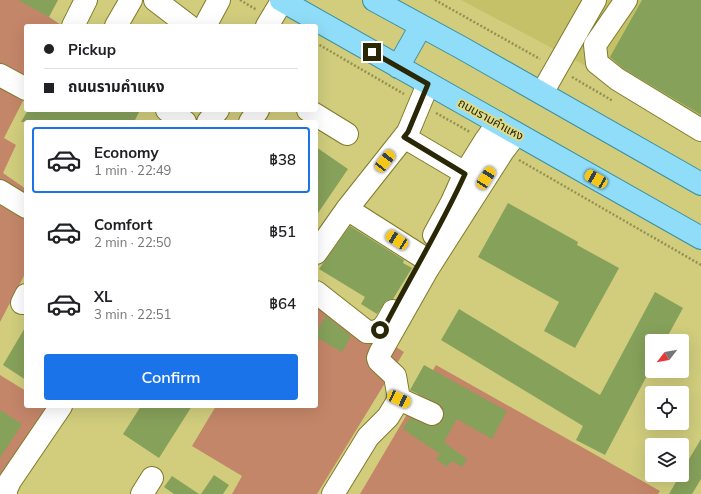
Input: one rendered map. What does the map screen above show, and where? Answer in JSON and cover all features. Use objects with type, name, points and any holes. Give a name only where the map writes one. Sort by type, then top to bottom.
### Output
[{"type":"main road","name":"ถนนรามคำแหง","points":[[282,0],[317,24]]},
{"type":"main road","points":[[374,0],[700,181]]},
{"type":"main road","name":"ถนนรามคำแหง","points":[[318,25],[398,67],[701,238]]},
{"type":"main road","points":[[398,67],[421,26]]},
{"type":"street","points":[[74,24],[86,0]]},
{"type":"street","points":[[117,24],[131,0]]},
{"type":"street","points":[[155,0],[186,24]]},
{"type":"street","points":[[206,24],[219,0]]},
{"type":"street","points":[[268,24],[282,0]]},
{"type":"street","points":[[542,93],[595,0]]},
{"type":"street","points":[[626,0],[595,44],[598,63],[617,79],[701,130]]},
{"type":"street","points":[[0,76],[24,88]]},
{"type":"street","points":[[318,250],[347,209],[408,132],[428,84]]},
{"type":"street","points":[[170,112],[182,120]]},
{"type":"street","points":[[210,120],[216,112]]},
{"type":"street","points":[[311,112],[347,134]]},
{"type":"street","points":[[318,294],[368,332],[376,333],[380,330],[386,324],[421,256],[452,202],[465,174],[498,123]]},
{"type":"street","points":[[333,494],[368,437],[388,417],[399,399],[395,376],[379,361],[378,358],[380,353],[427,270],[503,151],[516,134]]},
{"type":"street","points":[[404,137],[465,174]]},
{"type":"street","points":[[0,191],[24,206]]},
{"type":"street","points":[[347,209],[421,256]]},
{"type":"street","points":[[399,399],[432,414]]},
{"type":"street","points":[[6,494],[5,492],[10,481],[60,408]]},
{"type":"shaded area","points":[[0,0],[24,0],[60,24],[24,24],[24,99],[4,138],[16,145],[3,173],[24,188],[24,276],[0,322]]},
{"type":"shaded area","points":[[461,0],[701,0],[701,127]]},
{"type":"shaded area","points":[[318,299],[404,352],[317,494],[232,494],[242,476],[192,446],[215,408],[318,408]]},
{"type":"shaded area","points":[[436,365],[660,491],[658,494],[360,494]]},
{"type":"shaded area","points":[[0,375],[24,390],[24,408],[46,408],[0,478]]},
{"type":"building","points":[[18,0],[58,0],[49,17]]},
{"type":"building","points":[[642,0],[701,0],[701,115],[624,69],[610,57]]},
{"type":"building","points":[[27,112],[139,112],[135,120],[24,120],[24,122],[21,122]]},
{"type":"building","points":[[318,148],[348,169],[318,213]]},
{"type":"building","points":[[508,203],[578,242],[577,245],[619,268],[575,348],[544,331],[559,302],[478,257]]},
{"type":"building","points":[[350,226],[404,260],[403,263],[412,268],[393,299],[386,301],[377,314],[361,304],[365,297],[319,269]]},
{"type":"building","points":[[655,292],[683,308],[669,334],[645,334],[646,378],[605,455],[576,440],[583,426],[441,340],[459,309],[600,395]]},
{"type":"building","points":[[326,316],[351,336],[342,352],[318,338],[318,329]]},
{"type":"building","points":[[24,329],[24,379],[3,365]]},
{"type":"building","points":[[424,365],[507,411],[492,439],[457,419],[444,442],[467,459],[462,467],[452,461],[447,467],[436,459],[440,454],[403,429],[410,418],[433,426],[440,424],[443,419],[444,412],[442,406],[410,390]]},
{"type":"building","points":[[140,408],[191,408],[159,458],[123,434]]},
{"type":"building","points":[[0,410],[22,424],[0,458]]},
{"type":"building","points":[[701,439],[701,479],[692,494],[669,494],[676,482],[689,482],[689,459]]},
{"type":"building","points":[[214,475],[229,485],[223,494],[201,494]]},
{"type":"building","points":[[172,476],[199,494],[174,494],[164,487]]},
{"type":"route","points":[[372,52],[428,84],[408,132],[404,137],[465,174],[452,202],[421,256],[386,324],[380,330]]}]
